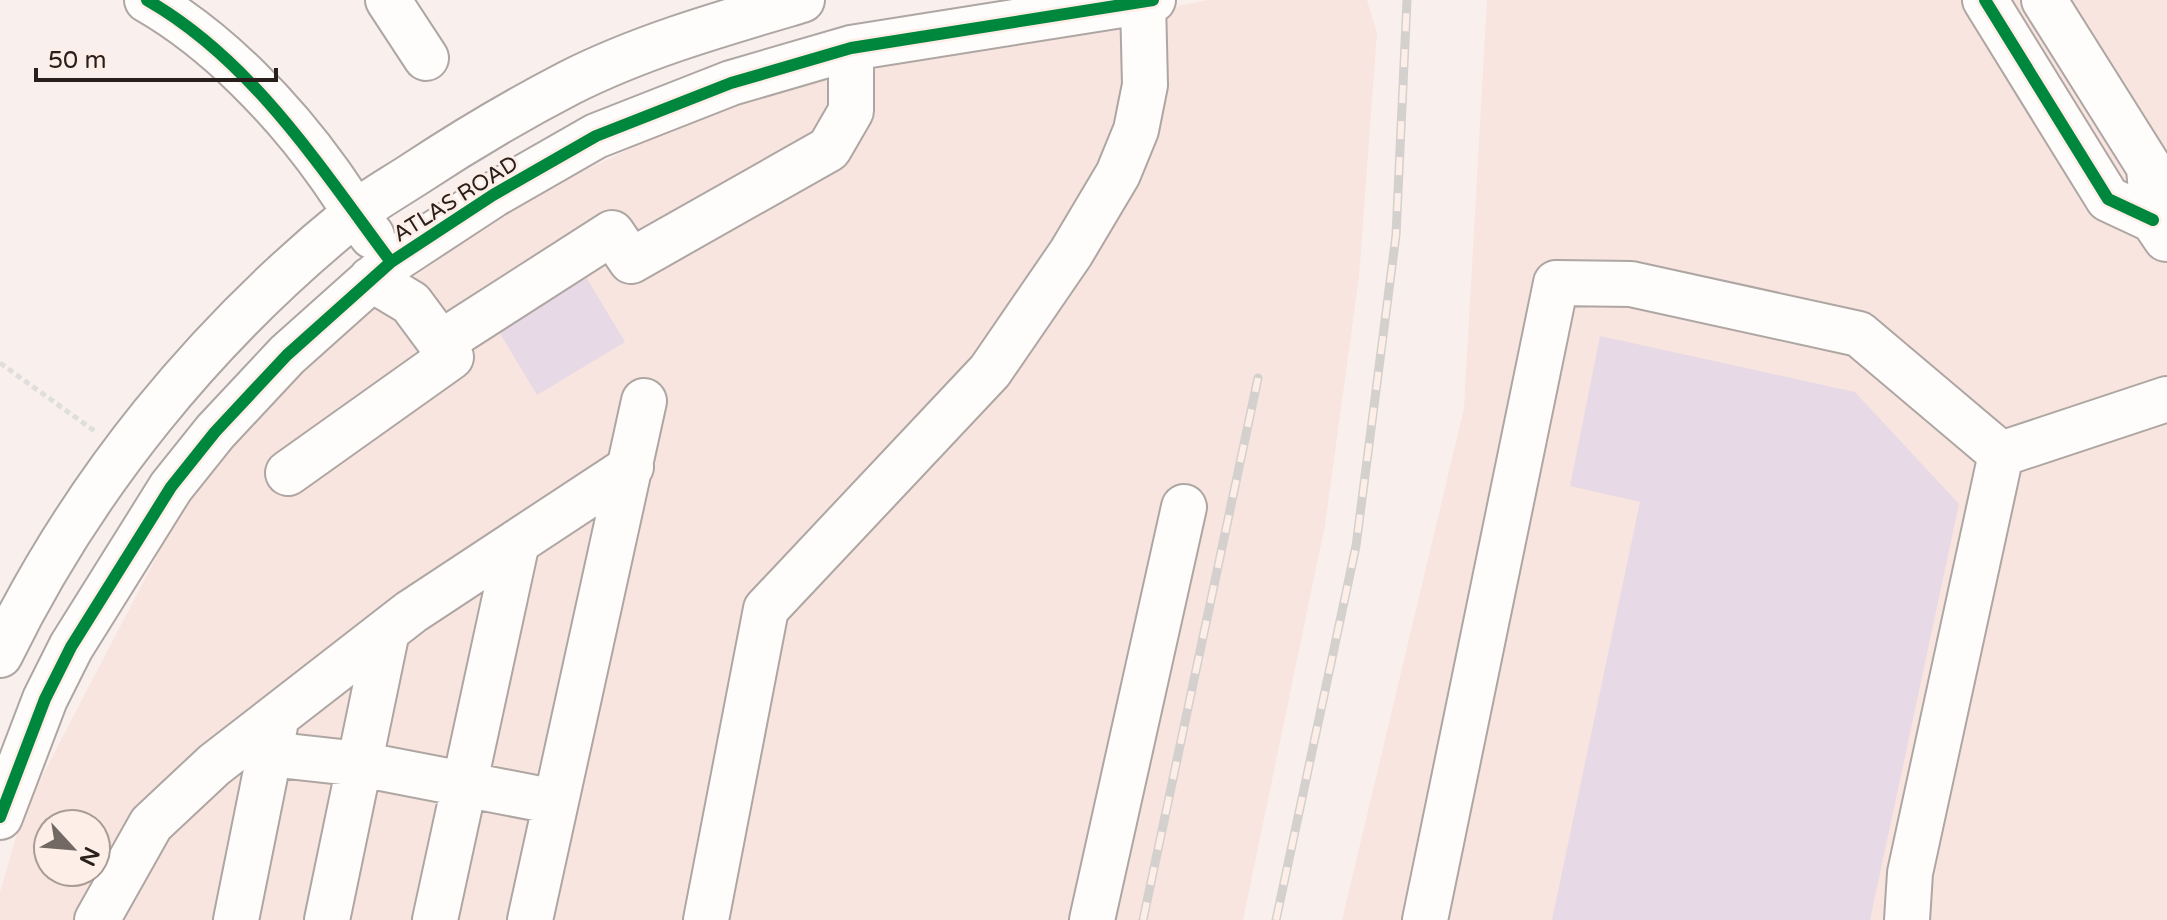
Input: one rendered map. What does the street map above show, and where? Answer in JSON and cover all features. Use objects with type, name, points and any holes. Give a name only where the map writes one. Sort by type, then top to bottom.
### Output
[{"type":"street","points":[[388,0],[426,58]]},
{"type":"street","name":"ATLAS ROAD","points":[[0,655],[45,572],[122,452],[170,392],[245,312],[355,213],[462,143],[571,82],[712,27],[802,0]]},
{"type":"street","points":[[1985,0],[2108,199],[2160,230]]},
{"type":"street","points":[[2044,0],[2149,167],[2160,230]]},
{"type":"street","points":[[706,920],[766,609],[990,371],[1071,253],[1118,174],[1136,130],[1145,85],[1148,1]]},
{"type":"street","name":"ATLAS ROAD","points":[[0,817],[45,699],[71,647],[171,487],[215,432],[287,355],[381,270],[493,195],[596,136],[731,83],[851,48],[1148,1]]},
{"type":"street","points":[[175,7],[286,122],[332,178],[355,213],[381,270],[411,303],[451,357],[288,473]]},
{"type":"street","points":[[442,342],[612,233],[631,261],[829,149],[851,111],[851,48]]},
{"type":"street","points":[[1425,920],[1556,283],[1631,284],[1859,334],[2001,454]]},
{"type":"street","points":[[2001,454],[2167,399]]},
{"type":"street","points":[[530,920],[644,401]]},
{"type":"street","points":[[1907,920],[1910,873],[2001,454]]},
{"type":"street","points":[[97,920],[151,824],[214,765],[273,736],[387,631],[631,467]]},
{"type":"street","points":[[1092,920],[1184,507]]},
{"type":"street","points":[[435,920],[517,542]]},
{"type":"street","points":[[327,920],[387,631]]},
{"type":"street","points":[[273,736],[360,764],[556,802]]},
{"type":"street","points":[[236,920],[273,736]]},
{"type":"path","points":[[0,363],[122,452]]},
{"type":"shaded area","points":[[1208,0],[1367,0],[1377,33],[1359,277],[1325,525],[1243,920],[0,920],[0,892],[23,813],[198,477],[339,330],[523,200],[727,102],[898,60]]},
{"type":"shaded area","points":[[1487,0],[2167,0],[2167,920],[1342,920],[1464,408]]},
{"type":"building","points":[[583,272],[625,342],[537,395],[495,325]]},
{"type":"building","points":[[1600,336],[1855,392],[1959,504],[1870,920],[1552,920],[1640,502],[1570,486]]},
{"type":"railway","points":[[1276,920],[1356,546],[1396,235],[1407,0]]},
{"type":"railway","points":[[1143,920],[1258,378]]},
{"type":"cycle path","points":[[147,0],[185,25],[252,84],[310,153],[391,262]]},
{"type":"cycle path","points":[[0,817],[45,699],[71,647],[171,487],[215,432],[287,355],[391,262],[493,195],[596,136],[731,83],[851,48],[1153,0]]},
{"type":"cycle path","points":[[1985,0],[2108,199],[2153,220]]}]
